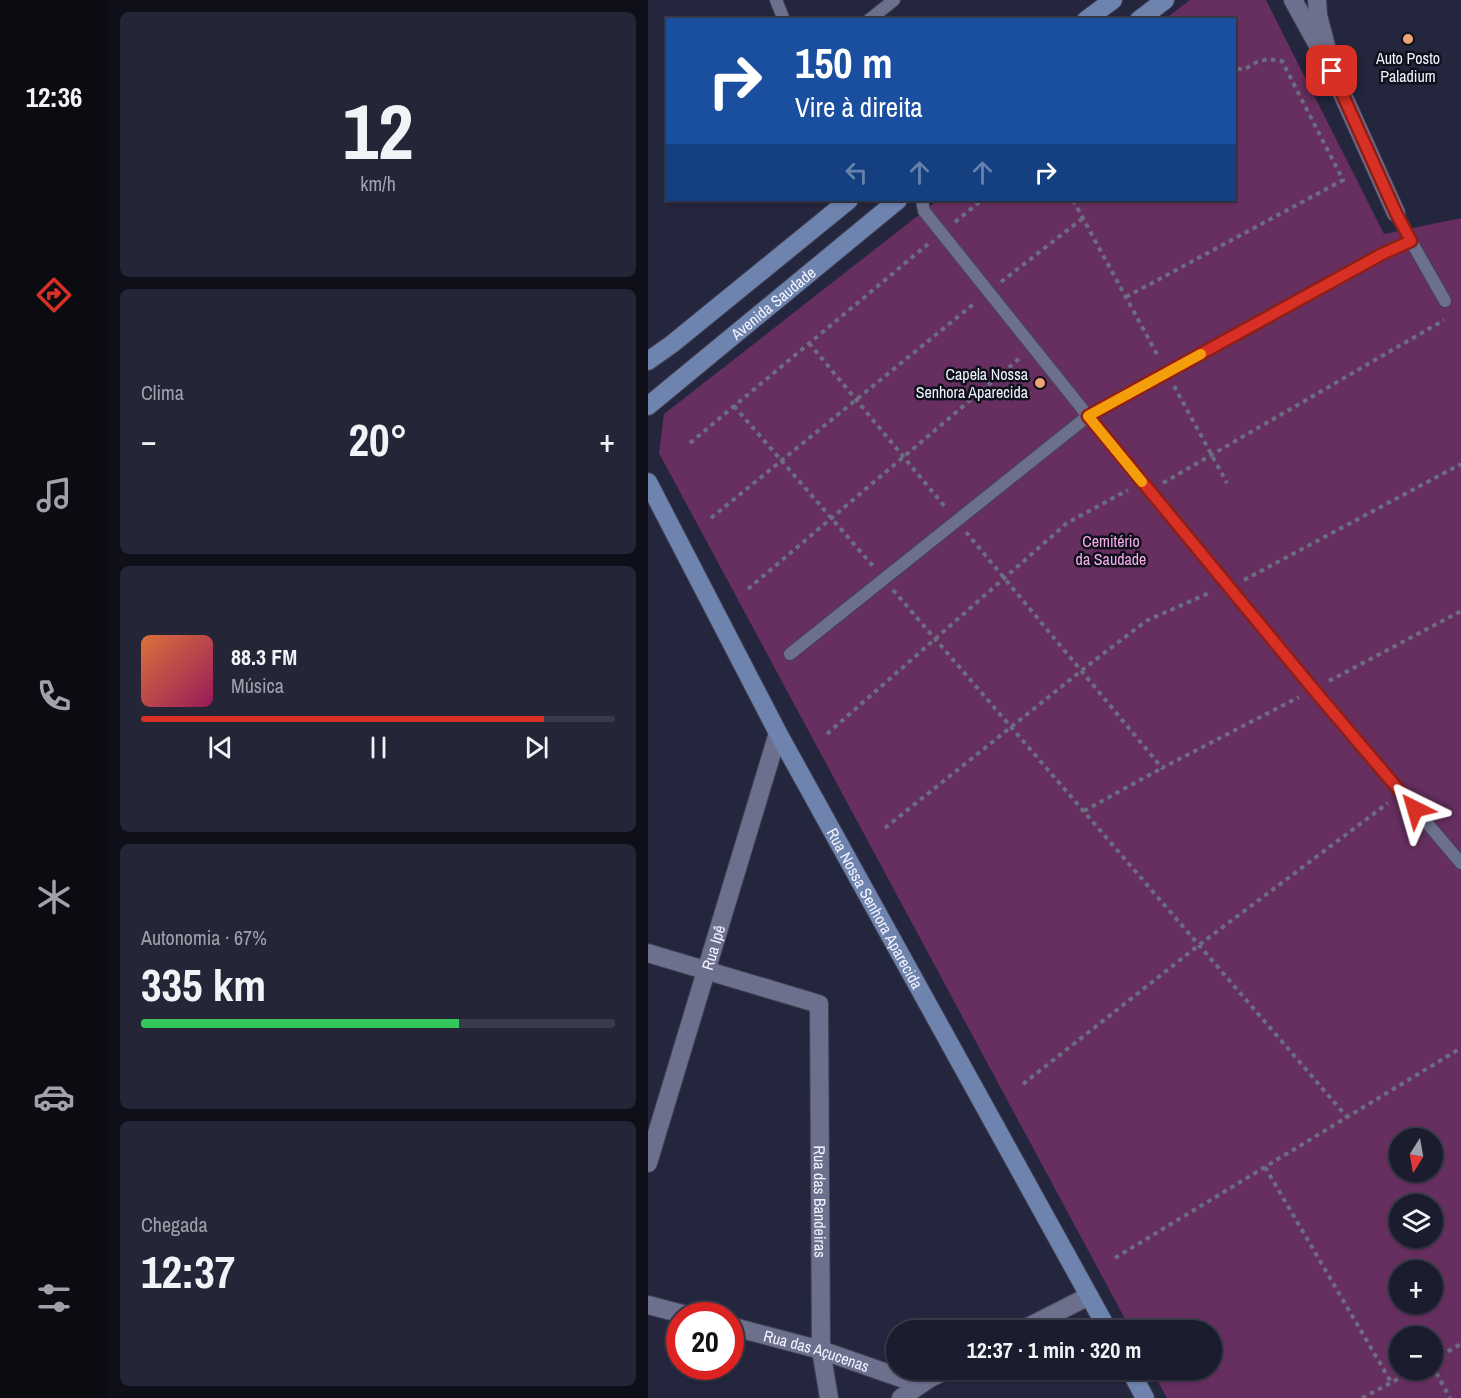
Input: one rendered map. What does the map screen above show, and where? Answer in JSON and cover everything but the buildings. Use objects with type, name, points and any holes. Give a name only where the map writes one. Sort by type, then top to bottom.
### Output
[{"type":"street","points":[[1089,18],[1113,0]]},
{"type":"street","points":[[1142,18],[1165,0]]},
{"type":"street","points":[[1293,0],[1332,71],[1396,213]]},
{"type":"street","points":[[1317,0],[1318,15],[1332,71]]},
{"type":"street","name":"Avenida Saudade","points":[[648,362],[848,201]]},
{"type":"street","name":"Avenida Saudade","points":[[648,406],[897,201]]},
{"type":"street","name":"Rua Nossa Senhora Aparecida","points":[[648,482],[778,733],[1102,1320]]},
{"type":"street","name":"Rua Ipê","points":[[648,1163],[778,733]]},
{"type":"street","points":[[648,953],[706,970]]},
{"type":"street","name":"Rua das Bandeiras","points":[[706,970],[819,1004],[821,1350],[829,1398]]},
{"type":"street","points":[[1042,1320],[1089,1296]]},
{"type":"street","points":[[648,1305],[666,1310]]},
{"type":"street","name":"Rua das Açucenas","points":[[744,1330],[821,1350],[886,1373]]},
{"type":"street","points":[[901,1398],[930,1380]]},
{"type":"street","points":[[1135,1380],[1145,1398]]},
{"type":"lane","points":[[776,0],[783,18]]},
{"type":"lane","points":[[872,18],[894,0]]},
{"type":"lane","points":[[922,201],[924,210],[1088,416],[1314,690],[1461,862]]},
{"type":"lane","points":[[1396,213],[1445,301]]},
{"type":"lane","points":[[790,654],[1088,416],[1382,254],[1411,241]]},
{"type":"path","points":[[1126,297],[1343,180],[1282,61],[1268,59],[1245,69],[1236,69]]},
{"type":"path","points":[[690,443],[981,201]]},
{"type":"path","points":[[1074,201],[1227,483]]},
{"type":"path","points":[[711,518],[988,292],[1083,218]]},
{"type":"path","points":[[827,734],[1067,523],[1211,455],[1444,320]]},
{"type":"path","points":[[809,343],[1162,768]]},
{"type":"path","points":[[748,589],[1033,347]]},
{"type":"path","points":[[734,406],[1347,1117]]},
{"type":"path","points":[[885,828],[1146,621],[1228,586],[1461,464]]},
{"type":"path","points":[[1084,811],[1461,611]]},
{"type":"path","points":[[1023,1084],[1199,945],[1402,793]]},
{"type":"path","points":[[1115,1258],[1461,1048]]},
{"type":"path","points":[[1265,1167],[1391,1382]]},
{"type":"path","points":[[1443,1354],[1461,1344]]},
{"type":"path","points":[[1362,1398],[1395,1380]]},
{"type":"path","points":[[1440,1380],[1450,1398]]},
{"type":"green space","name":"Cemitério da Saudade","points":[[1190,0],[1266,0],[1384,234],[1461,218],[1461,1398],[1167,1398],[1157,1380],[1222,1380],[1222,1320],[1126,1320],[659,453],[664,414],[937,201],[1236,201],[1236,18],[1166,18]]},
{"type":"slow traffic","points":[[1142,482],[1088,416],[1201,354]]},
{"type":"place","name":"Auto Posto Paladium","points":[[1408,39]]},
{"type":"place","name":"Capela Nossa Senhora Aparecida","points":[[1040,383]]},
{"type":"route","points":[[1332,71],[1396,213],[1411,241],[1382,254],[1088,416],[1415,809]]}]
